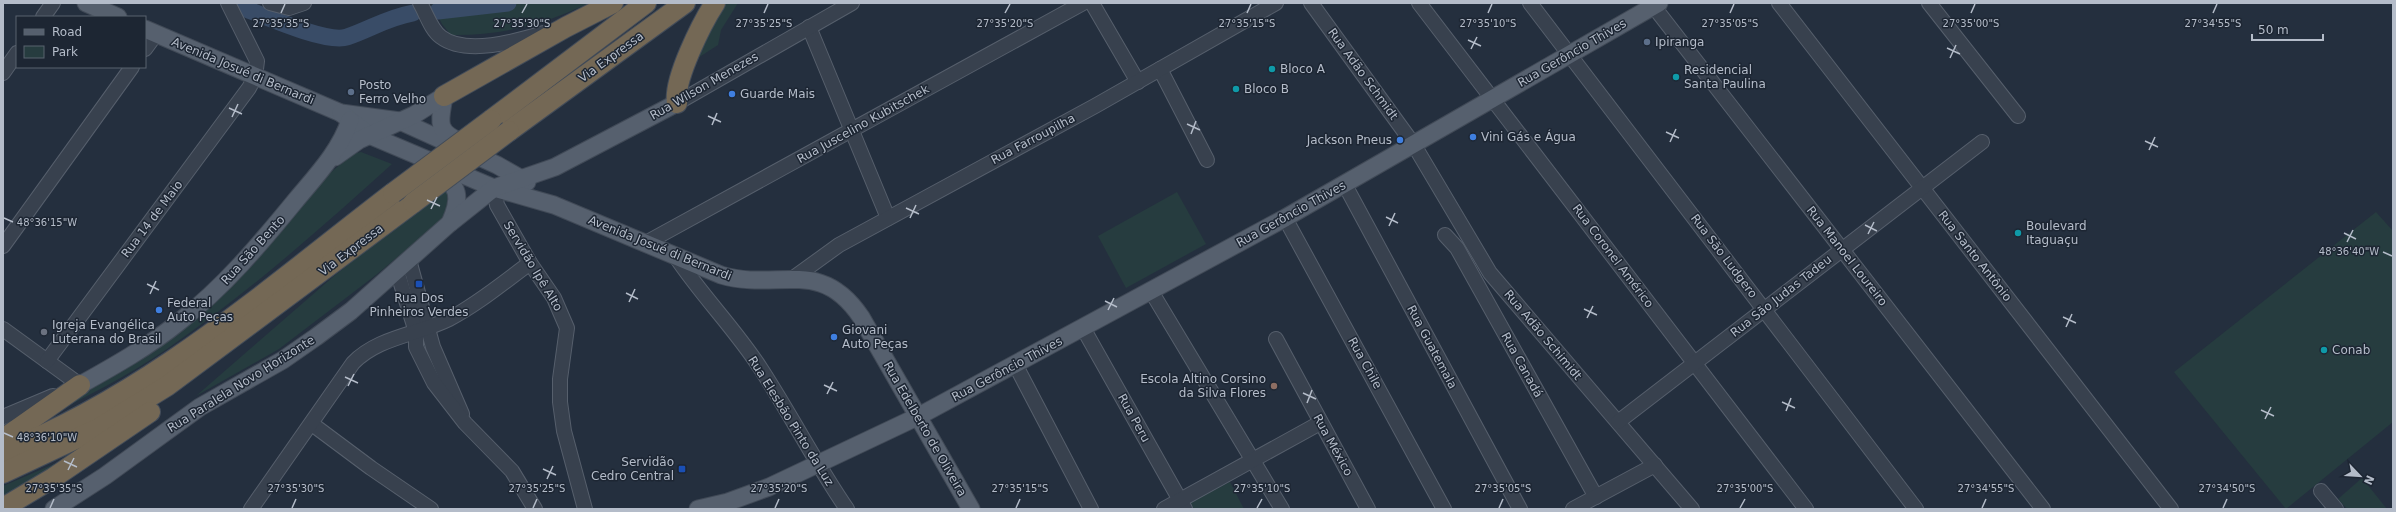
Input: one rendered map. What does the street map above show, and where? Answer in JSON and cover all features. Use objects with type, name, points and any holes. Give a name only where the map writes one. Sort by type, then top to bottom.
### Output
[{"type":"highway","points":[[444,96],[566,27],[613,3]]},
{"type":"highway","name":"Via Expressa","points":[[3,452],[83,415],[149,377],[646,3]]},
{"type":"highway","name":"Via Expressa","points":[[3,472],[99,428],[134,407],[208,357],[509,131],[685,3]]},
{"type":"highway","points":[[677,103],[676,92],[693,45],[715,3]]},
{"type":"highway","points":[[3,508],[53,478],[157,407],[184,384],[208,357]]},
{"type":"highway","points":[[3,439],[80,385]]},
{"type":"main road","points":[[86,3],[116,16]]},
{"type":"main road","name":"Rua Gerôncio Thives","points":[[698,509],[746,496],[919,416],[1084,328],[1345,185],[1654,4]]},
{"type":"main road","name":"Avenida Josué di Bernardi","points":[[150,32],[345,117],[400,121],[497,165],[529,184],[554,204]]},
{"type":"main road","points":[[444,96],[441,122],[445,134],[521,165],[532,167],[555,166]]},
{"type":"main road","name":"Rua São Bento","points":[[326,165],[364,138],[400,121],[444,96]]},
{"type":"main road","name":"Rua Wilson Menezes","points":[[494,188],[529,184],[555,166],[677,103]]},
{"type":"main road","name":"Avenida Josué di Bernardi","points":[[345,117],[364,138],[405,150],[494,188],[554,204],[676,258],[732,279],[757,281],[792,279]]},
{"type":"main road","name":"Rua São Bento","points":[[80,385],[144,348],[180,322],[216,291],[264,239],[326,165],[344,136],[345,117]]},
{"type":"main road","points":[[400,121],[405,150]]},
{"type":"main road","points":[[364,138],[445,177],[453,184],[457,196],[455,212],[450,223]]},
{"type":"main road","points":[[494,188],[497,165]]},
{"type":"main road","name":"Rua Paralela Novo Horizonte","points":[[54,509],[105,476],[200,407],[296,351],[351,311],[450,223],[494,188]]},
{"type":"main road","name":"Rua Edelberto de Oliveira","points":[[792,279],[814,280],[825,283],[840,292],[852,303],[919,416],[971,509]]},
{"type":"street","points":[[44,16],[53,3]]},
{"type":"street","points":[[228,3],[257,61],[255,77]]},
{"type":"street","points":[[270,3],[289,8],[304,3]]},
{"type":"street","points":[[420,3],[437,34],[446,40],[465,45],[512,41],[566,27]]},
{"type":"street","name":"Rua Wilson Menezes","points":[[677,103],[852,3]]},
{"type":"street","name":"Rua Juscelino Kubitschek","points":[[644,244],[1083,3]]},
{"type":"street","points":[[1092,3],[1138,82]]},
{"type":"street","name":"Rua Farroupilha","points":[[792,279],[839,245],[1160,70],[1276,3]]},
{"type":"street","name":"Rua Adão Schmidt","points":[[1311,3],[1414,145]]},
{"type":"street","name":"Rua Coronel Américo","points":[[1419,3],[1806,509]]},
{"type":"street","name":"Rua São Ludgero","points":[[1530,3],[1916,509]]},
{"type":"street","name":"Rua Santo Antônio","points":[[1779,3],[2171,509]]},
{"type":"street","points":[[1929,3],[2018,116]]},
{"type":"street","name":"Rua Manoel Loureiro","points":[[1654,4],[2043,509]]},
{"type":"street","points":[[809,27],[888,218]]},
{"type":"street","points":[[146,46],[150,32]]},
{"type":"street","points":[[3,72],[16,54]]},
{"type":"street","points":[[3,246],[131,68]]},
{"type":"street","points":[[1160,70],[1207,160]]},
{"type":"street","name":"Rua 14 de Maio","points":[[47,361],[249,88],[255,77]]},
{"type":"street","name":"Rua São Judas Tadeu","points":[[1618,422],[1982,142]]},
{"type":"street","name":"Rua Adão Schimidt","points":[[1414,145],[1490,272],[1692,509]]},
{"type":"street","name":"Rua Guatemala","points":[[1345,185],[1520,509]]},
{"type":"street","name":"Servidão Ipê Alto","points":[[494,188],[497,205],[530,263],[554,298],[567,328],[560,379],[560,402],[564,431],[585,509]]},
{"type":"street","name":"Rua Chile","points":[[1285,218],[1444,509]]},
{"type":"street","name":"Rua Canadá","points":[[1445,236],[1457,248],[1596,497]]},
{"type":"street","name":"Rua Elesbão Pinto da Luz","points":[[676,258],[693,282],[761,368],[818,464],[847,509]]},
{"type":"street","points":[[410,260],[422,330],[416,347],[434,383],[465,423],[512,471],[535,509]]},
{"type":"street","points":[[251,509],[312,424],[353,363],[372,346],[422,330],[462,312],[530,263]]},
{"type":"street","points":[[397,271],[422,330]]},
{"type":"street","points":[[1476,282],[1490,272]]},
{"type":"street","points":[[1151,291],[1282,509]]},
{"type":"street","name":"Rua Peru","points":[[1084,328],[1183,505]]},
{"type":"street","points":[[3,329],[80,385]]},
{"type":"street","name":"Rua México","points":[[1276,339],[1320,423],[1368,509]]},
{"type":"street","points":[[1015,364],[1090,509]]},
{"type":"street","name":"Rua São Bento","points":[[3,418],[80,385]]},
{"type":"street","points":[[1164,509],[1183,505],[1253,460],[1320,423]]},
{"type":"street","points":[[312,424],[371,468],[432,509]]},
{"type":"street","points":[[1573,509],[1655,465]]},
{"type":"street","points":[[2321,491],[2336,509]]},
{"type":"green space","points":[[431,3],[589,3],[539,23],[505,31],[469,35],[451,35],[442,24]]},
{"type":"green space","points":[[723,3],[738,3],[721,30],[718,45],[690,63]]},
{"type":"green space","points":[[361,152],[392,164],[338,213],[226,306],[197,328],[137,368],[43,419],[93,386],[152,353],[195,320],[253,265],[320,182],[352,154]]},
{"type":"green space","points":[[446,186],[450,204],[447,216],[376,275],[279,349],[196,396],[334,276]]},
{"type":"green space","points":[[1177,192],[1206,244],[1126,288],[1098,236]]},
{"type":"green space","points":[[2376,212],[2393,231],[2393,422],[2286,509],[2174,372]]},
{"type":"green space","points":[[75,455],[3,504],[3,486]]},
{"type":"green space","points":[[2362,478],[2387,509],[2347,509],[2338,499]]},
{"type":"green space","points":[[1230,482],[1244,509],[1193,509],[1190,503]]},
{"type":"waterway","points":[[438,11],[508,3]]},
{"type":"waterway","points":[[241,7],[294,28],[310,33],[338,38],[347,37],[403,15],[413,13]]},
{"type":"place","name":"Ipiranga","points":[[1647,42]]},
{"type":"place","name":"Bloco A","points":[[1272,69]]},
{"type":"place","name":"Residencial Santa Paulina","points":[[1676,77]]},
{"type":"place","name":"Bloco B","points":[[1236,89]]},
{"type":"place","name":"Posto Ferro Velho","points":[[351,92]]},
{"type":"place","name":"Guarde Mais","points":[[732,94]]},
{"type":"place","name":"Vini Gás e Água","points":[[1473,137]]},
{"type":"place","name":"Jackson Pneus","points":[[1400,140]]},
{"type":"place","name":"Boulevard Itaguaçu","points":[[2018,233]]},
{"type":"place","name":"Rua Dos Pinheiros Verdes","points":[[419,284]]},
{"type":"place","name":"Federal Auto Peças","points":[[159,310]]},
{"type":"place","name":"Igreja Evangélica Luterana do Brasil","points":[[44,332]]},
{"type":"place","name":"Giovani Auto Peças","points":[[834,337]]},
{"type":"place","name":"Conab","points":[[2324,350]]},
{"type":"place","name":"Escola Altino Corsino da Silva Flores","points":[[1274,386]]},
{"type":"place","name":"Servidão Cedro Central","points":[[682,469]]}]
